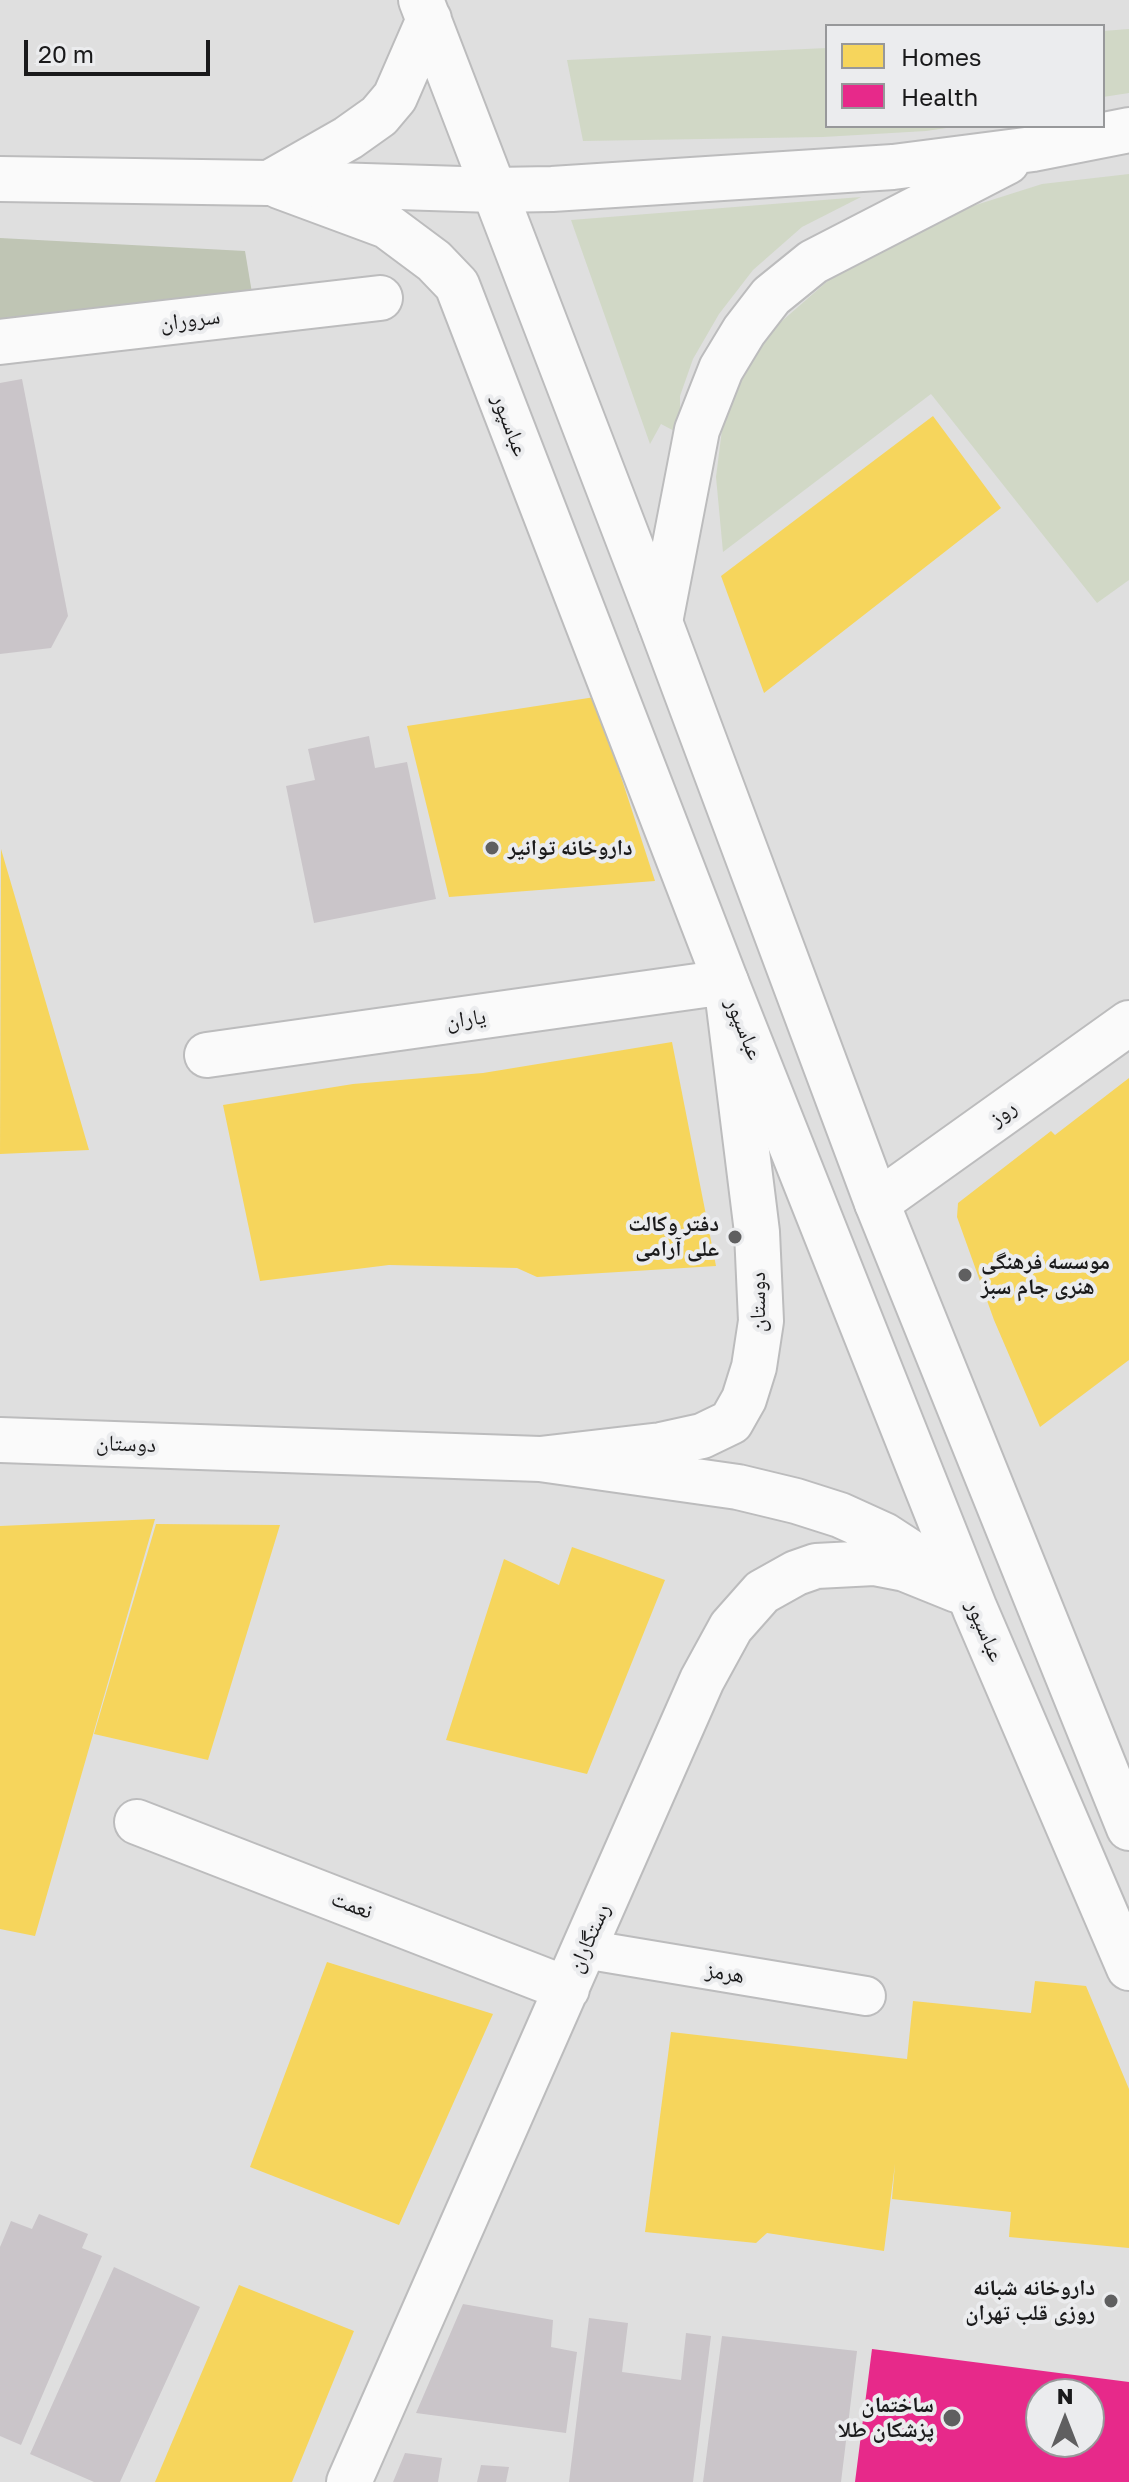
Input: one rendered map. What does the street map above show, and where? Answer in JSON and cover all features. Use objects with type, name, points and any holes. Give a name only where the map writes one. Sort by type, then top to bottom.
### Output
[{"type":"main road","points":[[425,10],[660,622],[877,1203],[1129,1828]]},
{"type":"main road","points":[[269,183],[348,138],[379,116],[395,97],[425,10]]},
{"type":"main road","points":[[0,179],[552,189],[893,167],[1033,149],[1129,130]]},
{"type":"main road","points":[[660,622],[697,430],[721,369],[744,331],[771,296],[813,262],[1033,149]]},
{"type":"main road","name":"عباسپور","points":[[269,183],[387,226],[434,261],[457,285],[966,1600],[1129,1968]]},
{"type":"main road","name":"سروران","points":[[0,342],[380,298]]},
{"type":"main road","name":"یاران","points":[[207,1055],[726,982],[785,959]]},
{"type":"main road","name":"دوستان","points":[[540,1459],[661,1445],[702,1436],[731,1422],[744,1399],[754,1367],[761,1321],[757,1232],[726,982]]},
{"type":"main road","name":"روز","points":[[877,1203],[1129,1023]]},
{"type":"main road","name":"دوستان","points":[[0,1440],[540,1459],[738,1487],[840,1515],[884,1535],[931,1566],[966,1600]]},
{"type":"main road","name":"رستگاران","points":[[349,2482],[702,1680],[731,1627],[762,1592],[796,1573],[816,1566],[841,1563],[874,1563],[905,1569],[966,1600]]},
{"type":"main road","name":"نعمت","points":[[137,1822],[567,1989]]},
{"type":"lane","name":"هرمز","points":[[584,1949],[866,1996]]},
{"type":"green space","points":[[1129,29],[1129,93],[1105,97],[1105,31]]},
{"type":"green space","points":[[825,48],[825,128],[946,128],[823,137],[583,141],[567,60]]},
{"type":"green space","points":[[1129,174],[1129,580],[1097,603],[931,394],[723,552],[716,477],[726,398],[774,328],[839,271],[960,210],[1042,184]]},
{"type":"green space","points":[[861,197],[802,227],[753,270],[719,314],[693,359],[680,396],[680,434],[661,424],[650,444],[571,220]]},
{"type":"green space","points":[[0,238],[245,251],[255,311],[0,348]]},
{"type":"building: Homes","points":[[933,416],[1001,508],[764,693],[721,576]]},
{"type":"building: Homes","points":[[595,697],[655,881],[449,897],[407,726]]},
{"type":"building: Homes","points":[[1,849],[89,1150],[0,1154]]},
{"type":"building: Homes","points":[[672,1042],[716,1266],[537,1277],[517,1268],[389,1265],[260,1281],[223,1105],[353,1084],[483,1073]]},
{"type":"building: Homes","points":[[1129,1078],[1129,1360],[1040,1427],[994,1320],[957,1217],[958,1203],[1051,1131],[1055,1135]]},
{"type":"building: Homes","points":[[155,1519],[35,1936],[0,1929],[0,1526]]},
{"type":"building: Homes","points":[[156,1524],[280,1525],[208,1760],[94,1734]]},
{"type":"building: Homes","points":[[572,1547],[665,1580],[587,1774],[446,1740],[504,1559],[559,1585]]},
{"type":"building: Homes","points":[[327,1962],[493,2014],[399,2225],[250,2167]]},
{"type":"building: Homes","points":[[1035,1981],[1086,1986],[1129,2089],[1129,2248],[1009,2237],[1011,2212],[892,2199],[895,2164],[884,2251],[767,2233],[756,2243],[645,2232],[671,2032],[907,2059],[913,2001],[1031,2013]]},
{"type":"building: Homes","points":[[239,2285],[354,2331],[292,2482],[155,2482]]},
{"type":"building: Health","name":"ساختمان پزشکان طلا","points":[[872,2349],[1098,2378],[1025,2378],[1025,2458],[1105,2458],[1105,2379],[1129,2382],[1129,2482],[855,2482]]},
{"type":"building: Other","points":[[22,379],[68,616],[51,648],[0,654],[0,383]]},
{"type":"building: Other","points":[[369,736],[375,768],[407,762],[436,899],[314,923],[286,786],[315,780],[308,749]]},
{"type":"building: Other","points":[[39,2214],[88,2234],[82,2248],[102,2256],[21,2445],[0,2436],[0,2247],[11,2221],[32,2229]]},
{"type":"building: Other","points":[[114,2267],[200,2307],[120,2482],[94,2482],[30,2454]]},
{"type":"building: Other","points":[[463,2304],[553,2320],[551,2347],[577,2352],[566,2433],[416,2413]]},
{"type":"building: Other","points":[[589,2318],[628,2323],[622,2372],[681,2380],[686,2333],[711,2336],[693,2482],[569,2482]]},
{"type":"building: Other","points":[[722,2336],[857,2351],[841,2482],[703,2482]]},
{"type":"building: Other","points":[[405,2453],[442,2458],[438,2482],[393,2482]]},
{"type":"building: Other","points":[[481,2465],[509,2467],[506,2482],[477,2482]]},
{"type":"place","name":"داروخانه توانیر","points":[[492,848]]},
{"type":"place","name":"دفتر وکالت علی آرامی","points":[[735,1237]]},
{"type":"place","name":"موسسه فرهنگی هنری جام سبز","points":[[965,1275]]},
{"type":"place","name":"داروخانه شبانه روزی قلب تهران","points":[[1111,2301]]},
{"type":"place","name":"ساختمان پزشکان طلا","points":[[952,2418]]}]
